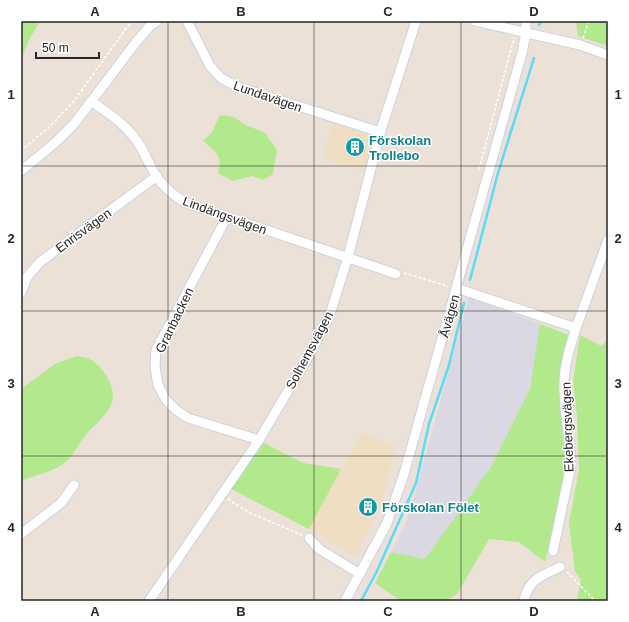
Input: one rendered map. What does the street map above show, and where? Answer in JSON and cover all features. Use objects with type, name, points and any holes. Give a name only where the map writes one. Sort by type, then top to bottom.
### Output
[{"type":"street","name":"Lundavägen","points":[[187,21],[210,66],[221,78],[238,87],[380,132]]},
{"type":"street","name":"Solhemsvägen","points":[[149,601],[258,440],[311,352],[331,311],[348,257],[380,132],[416,21]]},
{"type":"street","points":[[475,21],[580,45],[608,55]]},
{"type":"street","name":"Åvägen","points":[[346,601],[387,522],[404,474],[452,287],[522,52],[526,33],[526,21]]},
{"type":"street","points":[[21,171],[56,142],[74,124],[151,23]]},
{"type":"street","name":"Lindängsvägen","points":[[91,101],[133,135],[143,148],[157,176],[168,191],[184,202],[396,274]]},
{"type":"street","name":"Enrisvägen","points":[[21,293],[28,276],[40,262],[157,176]]},
{"type":"street","name":"Granbacken","points":[[227,217],[156,350],[154,367],[158,385],[166,400],[176,410],[188,418],[258,440]]},
{"type":"street","name":"Ekebergsvägen","points":[[553,551],[571,465],[571,453],[566,424],[564,386],[567,360],[576,328],[608,240]]},
{"type":"street","points":[[452,287],[576,328]]},
{"type":"street","points":[[21,534],[60,503],[74,485]]},
{"type":"street","points":[[310,538],[319,549],[360,574]]},
{"type":"street","points":[[524,601],[527,590],[532,582],[536,579],[563,569]]},
{"type":"path","points":[[21,151],[50,126],[74,101],[127,27],[133,21]]},
{"type":"path","points":[[580,45],[589,21]]},
{"type":"path","points":[[480,168],[516,31]]},
{"type":"path","points":[[396,274],[403,273],[452,287]]},
{"type":"path","points":[[450,280],[452,287]]},
{"type":"path","points":[[222,495],[248,512],[310,538]]},
{"type":"path","points":[[563,569],[595,601]]},
{"type":"shaded area","points":[[334,118],[378,132],[367,171],[323,159]]},
{"type":"shaded area","points":[[469,297],[540,324],[530,389],[491,467],[425,559],[391,552],[408,519]]},
{"type":"shaded area","points":[[363,433],[396,446],[381,505],[355,557],[309,529],[341,469]]},
{"type":"green space","points":[[21,21],[40,21],[29,40],[21,60]]},
{"type":"green space","points":[[576,21],[608,21],[608,46],[578,36]]},
{"type":"green space","points":[[220,115],[234,117],[244,124],[265,133],[277,150],[273,174],[263,180],[252,176],[233,181],[218,173],[220,162],[219,158],[215,151],[203,141],[212,132]]},
{"type":"green space","points":[[540,324],[568,335],[559,382],[566,440],[563,488],[545,562],[519,542],[489,539],[457,594],[446,601],[401,601],[375,583],[391,552],[425,559],[491,467],[530,389]]},
{"type":"green space","points":[[580,335],[601,346],[608,340],[608,601],[577,601],[581,580],[575,571],[569,523],[579,470],[577,416],[573,381]]},
{"type":"green space","points":[[77,356],[91,360],[106,374],[113,394],[110,407],[84,437],[68,460],[52,470],[21,481],[21,389],[55,364]]},
{"type":"green space","points":[[262,442],[303,463],[341,469],[309,529],[231,489]]},
{"type":"waterway","points":[[539,25],[541,21]]},
{"type":"waterway","points":[[470,280],[498,173],[534,58]]},
{"type":"waterway","points":[[361,601],[377,571],[416,483],[429,424],[449,365],[464,303]]},
{"type":"place","name":"Förskolan Trollebo","points":[[355,147]]},
{"type":"place","name":"Förskolan Fölet","points":[[368,507]]}]
